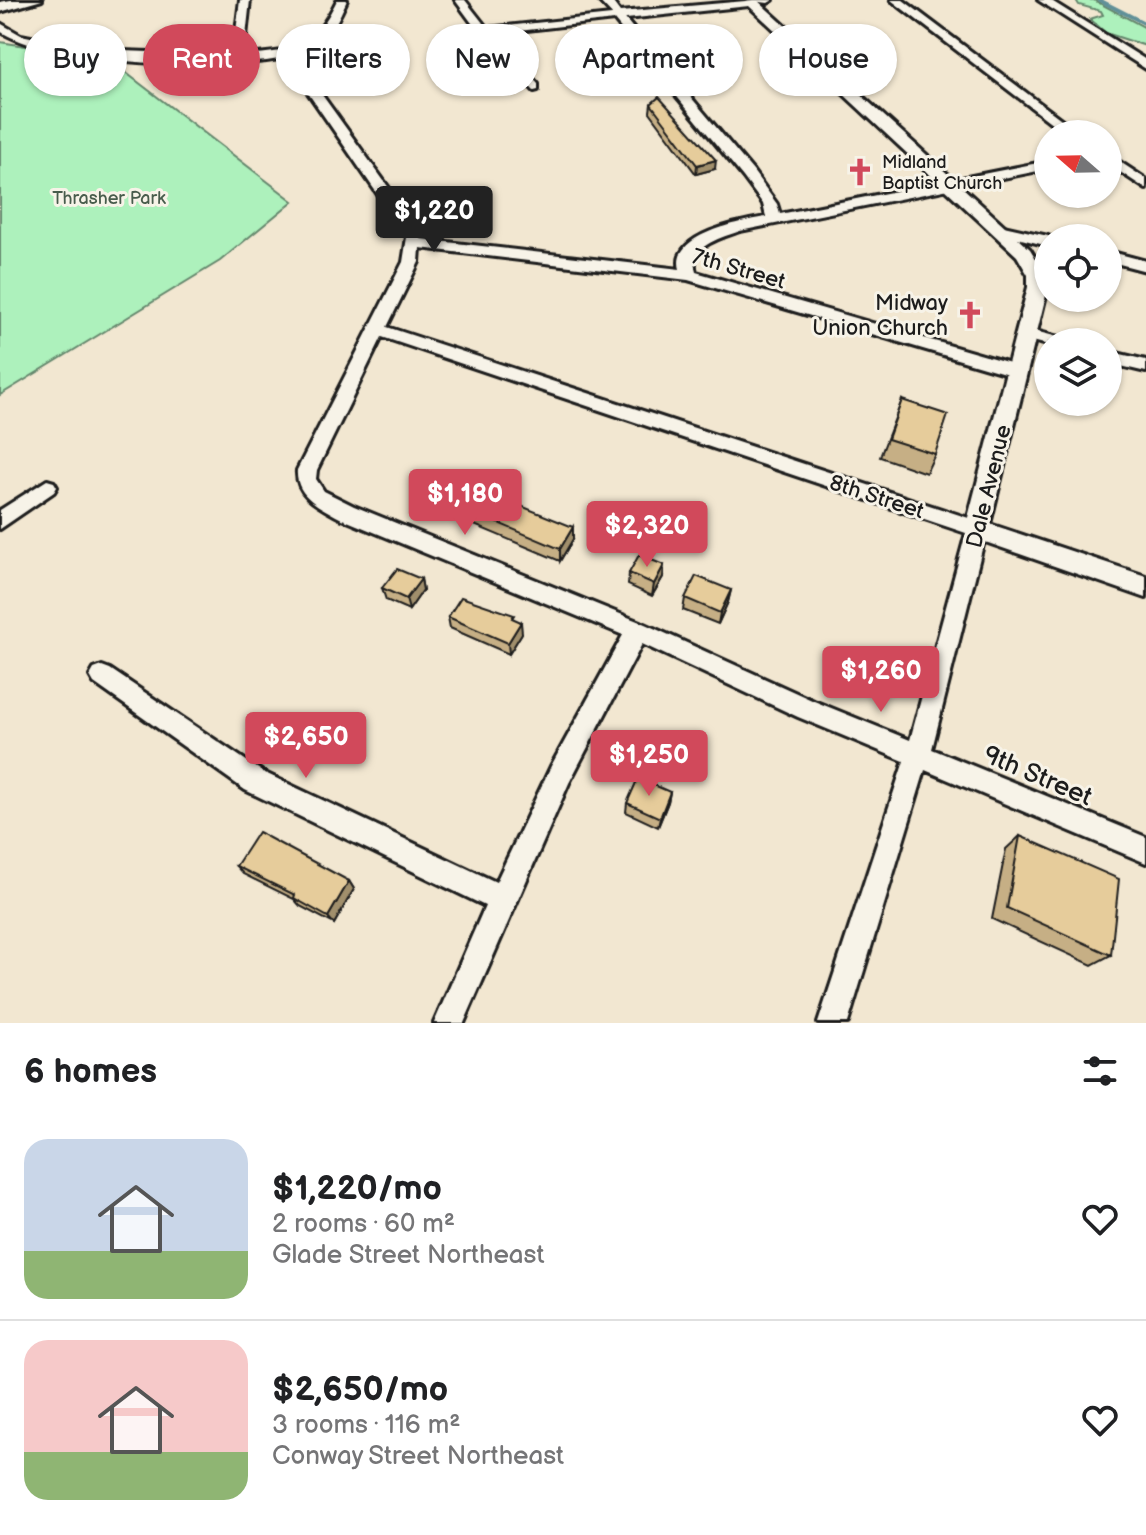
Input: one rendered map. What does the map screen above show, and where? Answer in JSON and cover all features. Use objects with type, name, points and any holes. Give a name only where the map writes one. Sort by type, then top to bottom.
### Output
[{"type":"main road","points":[[0,3],[34,0]]},
{"type":"street","points":[[242,24],[245,0]]},
{"type":"street","points":[[330,24],[342,0]]},
{"type":"street","points":[[460,0],[478,24]]},
{"type":"street","points":[[604,0],[748,174],[770,204],[774,218]]},
{"type":"street","points":[[539,25],[768,0]]},
{"type":"street","points":[[896,0],[1055,120]]},
{"type":"street","points":[[1043,0],[1146,65]]},
{"type":"street","name":"Dale Avenue","points":[[752,1],[1024,253],[1037,275],[1038,287],[918,755],[833,1023]]},
{"type":"street","points":[[0,26],[11,37],[27,41],[143,57]]},
{"type":"street","points":[[317,96],[405,220],[415,243],[411,262],[376,329]]},
{"type":"street","points":[[689,275],[685,261],[688,253],[705,239],[774,218],[1034,168]]},
{"type":"street","points":[[1122,168],[1146,185]]},
{"type":"street","points":[[999,229],[1034,238]]},
{"type":"street","name":"7th Street","points":[[415,243],[689,275],[1018,371]]},
{"type":"street","points":[[1122,260],[1146,266]]},
{"type":"street","name":"8th Street","points":[[376,329],[1146,587]]},
{"type":"street","name":"9th Street","points":[[376,329],[307,470],[306,480],[317,496],[347,512],[637,631],[806,709],[1146,850]]},
{"type":"street","points":[[1027,334],[1034,336]]},
{"type":"street","points":[[1122,360],[1146,366]]},
{"type":"street","points":[[0,521],[47,487]]},
{"type":"street","points":[[449,1023],[501,899],[605,686],[637,631]]},
{"type":"street","points":[[102,676],[254,781],[501,899]]},
{"type":"green space","points":[[1076,0],[1094,0],[1146,28],[1146,46],[1106,33],[1090,19],[1103,15],[1101,11],[1079,5]]},
{"type":"green space","name":"Thrasher Park","points":[[0,42],[24,46],[24,96],[127,96],[127,74],[143,86],[143,96],[156,96],[293,201],[220,261],[0,395]]},
{"type":"building","points":[[659,97],[716,160],[697,165],[651,104]]},
{"type":"building","points":[[902,400],[948,415],[935,454],[888,439]]},
{"type":"building","points":[[454,479],[573,527],[560,549],[439,498]]},
{"type":"building","points":[[639,555],[664,565],[654,584],[629,573]]},
{"type":"building","points":[[397,569],[421,579],[406,599],[382,588]]},
{"type":"building","points":[[696,576],[731,590],[720,613],[685,598]]},
{"type":"building","points":[[461,597],[514,615],[512,618],[521,622],[508,643],[448,617]]},
{"type":"building","points":[[638,778],[670,792],[660,818],[627,803]]},
{"type":"building","points":[[258,832],[349,881],[328,917],[294,898],[295,895],[236,866]]},
{"type":"building","points":[[1020,836],[1119,879],[1111,955],[1007,908]]},
{"type":"waterway","points":[[1099,0],[1146,24]]},
{"type":"place","name":"Midland Baptist Church","points":[[860,172]]},
{"type":"place","name":"Midway Union Church","points":[[970,315]]}]
